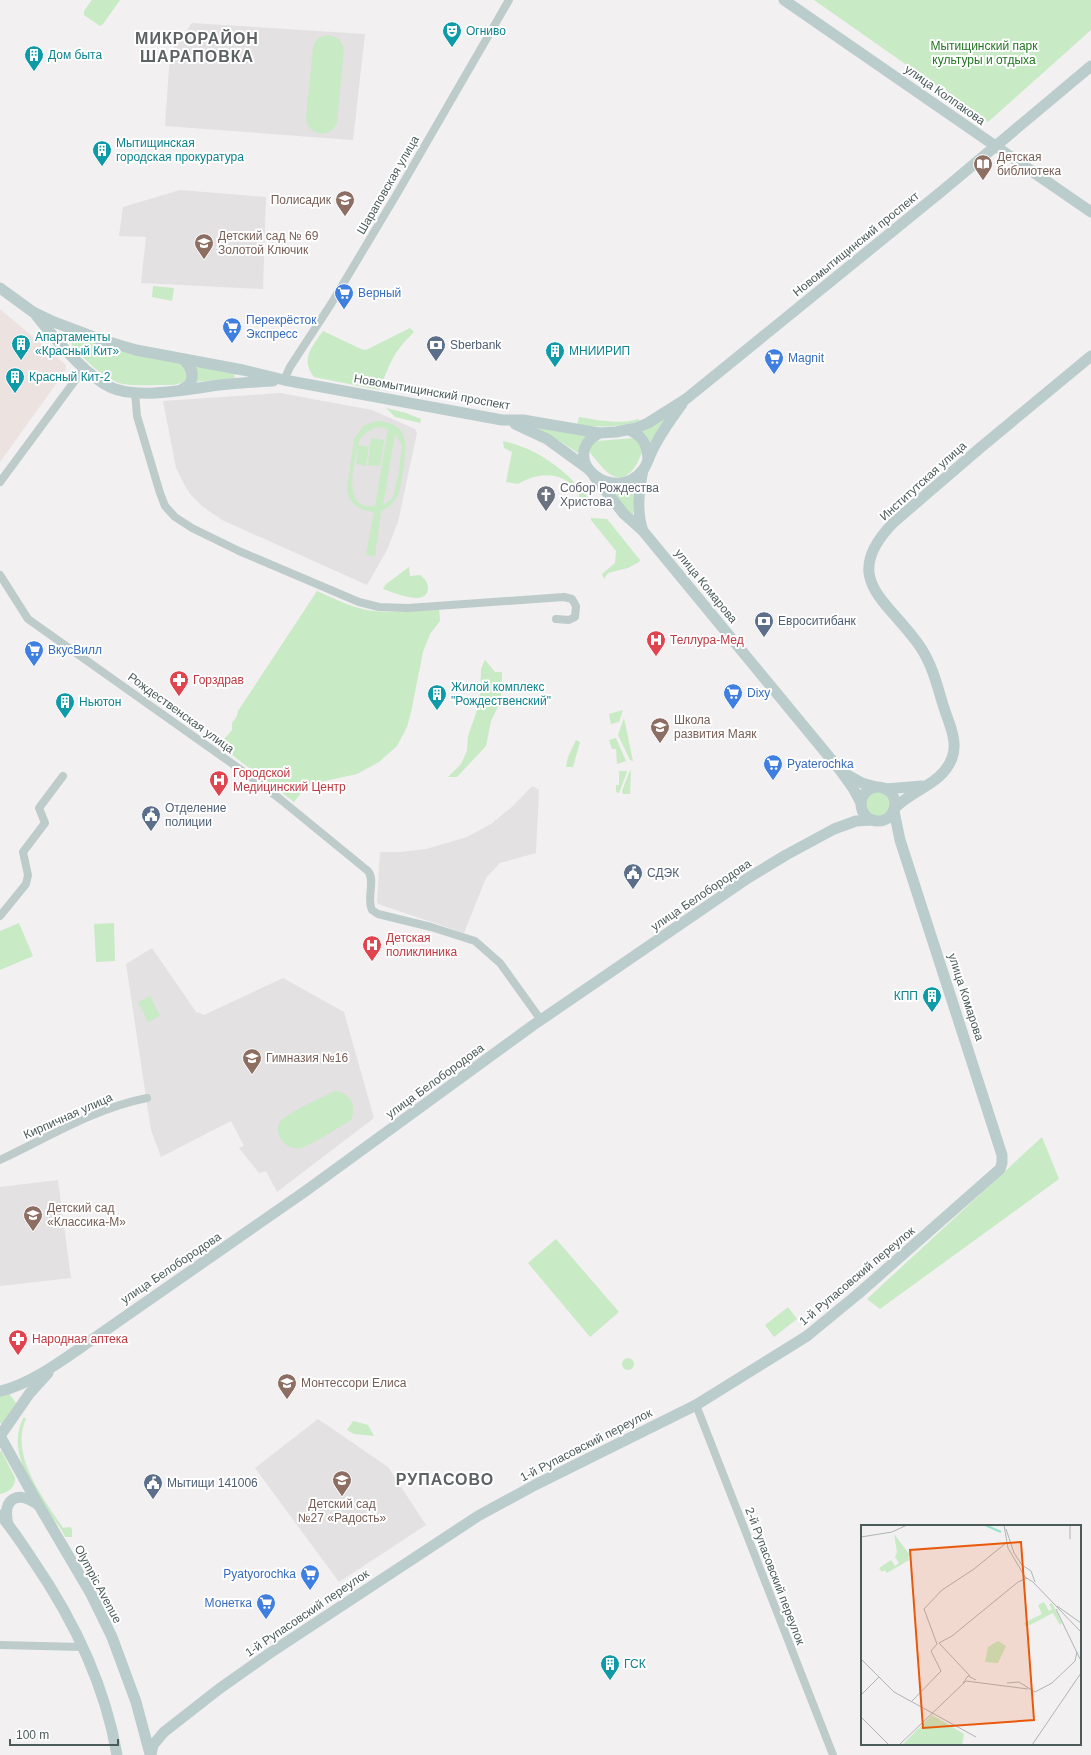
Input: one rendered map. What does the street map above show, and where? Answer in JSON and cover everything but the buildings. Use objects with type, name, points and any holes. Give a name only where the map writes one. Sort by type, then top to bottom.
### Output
[{"type":"street","name":"Шараповская улица","points":[[284,380],[290,367],[331,304],[394,199],[509,0]]},
{"type":"street","name":"улица Колпакова","points":[[784,0],[1091,212]]},
{"type":"street","name":"Новомытищинский проспект","points":[[0,288],[33,312],[77,331],[131,349],[182,360],[243,370],[284,380],[503,420],[523,420],[599,433],[629,430],[648,423],[686,400],[1091,66]]},
{"type":"street","name":"Новомытищинский проспект","points":[[33,312],[69,353],[85,367],[110,387],[126,392],[181,390],[244,382],[284,380]]},
{"type":"street","points":[[69,353],[67,350],[67,340],[71,333],[77,331]]},
{"type":"street","name":"Институтская улица","points":[[894,810],[910,796],[940,777],[950,764],[954,752],[953,736],[934,673],[925,655],[871,585],[868,569],[872,552],[882,536],[894,522],[1091,356]]},
{"type":"street","points":[[181,390],[190,384],[192,374],[191,368],[182,360]]},
{"type":"street","points":[[0,482],[85,367]]},
{"type":"street","points":[[135,392],[138,416],[160,493],[170,512],[192,528],[266,563],[368,605],[390,608],[408,608],[564,597],[572,599],[576,606],[575,617],[569,620],[556,619]]},
{"type":"street","points":[[643,531],[640,522],[639,505],[644,470],[662,432],[686,400]]},
{"type":"street","points":[[503,420],[525,427],[541,435],[572,455],[591,472],[610,483],[622,483],[631,480],[644,470]]},
{"type":"street","points":[[629,430],[641,438],[646,446],[648,459]]},
{"type":"street","points":[[591,472],[584,455],[586,442],[599,433]]},
{"type":"street","name":"улица Комарова","points":[[591,472],[624,514],[643,531],[840,770],[854,788],[861,803]]},
{"type":"street","name":"Рождественская улица","points":[[0,575],[28,619],[280,799],[368,871],[371,877],[370,904],[372,910],[378,914],[431,927],[475,941],[500,963],[541,1020]]},
{"type":"street","name":"улица Комарова","points":[[840,770],[856,780],[881,788]]},
{"type":"street","points":[[0,916],[26,884],[28,876],[23,852],[45,823],[39,808],[63,776]]},
{"type":"street","points":[[881,788],[893,797],[894,810],[887,818],[876,820],[865,815],[862,811],[861,803],[865,793],[881,788],[903,788],[928,785]]},
{"type":"street","name":"улица Белобородова","points":[[834,829],[855,812],[861,803]]},
{"type":"street","name":"улица Комарова","points":[[894,810],[900,840],[958,1015],[1002,1155],[1002,1163]]},
{"type":"street","name":"улица Белобородова","points":[[58,1363],[307,1190],[541,1020],[748,878],[786,854],[834,829],[859,820],[876,820]]},
{"type":"street","name":"улица Комарова","points":[[876,820],[889,825],[896,832],[900,840]]},
{"type":"street","name":"Кирпичная улица","points":[[0,1160],[85,1119],[128,1102],[147,1098]]},
{"type":"street","name":"1-й Рупасовский переулок","points":[[151,1755],[153,1745],[164,1732],[219,1689],[270,1653],[478,1516],[696,1404],[789,1348],[826,1322],[1000,1169],[1002,1163]]},
{"type":"street","points":[[0,1391],[24,1382],[58,1363]]},
{"type":"street","points":[[0,1436],[37,1383],[58,1363]]},
{"type":"street","name":"2-й Рупасовский переулок","points":[[696,1404],[833,1755]]},
{"type":"street","name":"Olympic Avenue","points":[[0,1436],[91,1594],[112,1637],[125,1670],[151,1755]]},
{"type":"street","points":[[8,1524],[6,1511],[11,1500],[17,1497],[23,1497],[38,1504]]},
{"type":"street","points":[[0,1515],[8,1524],[53,1590],[82,1647],[99,1686],[108,1712],[117,1755]]},
{"type":"street","points":[[0,1645],[82,1647]]},
{"type":"street","points":[[141,1719],[150,1730],[158,1733],[164,1732]]},
{"type":"shaded area","points":[[192,23],[365,34],[353,140],[165,126],[170,53]]},
{"type":"shaded area","name":"Детский сад № 69 Золотой Ключик","points":[[180,190],[266,197],[263,289],[141,283],[146,237],[119,236],[123,207]]},
{"type":"shaded area","points":[[0,309],[66,365],[66,370],[0,462]]},
{"type":"shaded area","points":[[280,393],[372,410],[415,429],[417,433],[398,522],[387,550],[367,585],[222,520],[202,506],[190,494],[176,468],[163,401]]},
{"type":"shaded area","points":[[532,786],[539,790],[536,853],[500,863],[486,878],[464,933],[378,904],[380,852],[401,852],[426,849],[467,837],[491,824],[513,806]]},
{"type":"shaded area","name":"Гимназия №16","points":[[152,948],[196,1012],[204,1015],[283,978],[344,1012],[374,1118],[277,1192],[266,1171],[259,1173],[239,1148],[244,1146],[231,1121],[161,1157],[151,1130],[126,964]]},
{"type":"shaded area","name":"Детский сад «Классика-М»","points":[[58,1180],[71,1278],[0,1286],[0,1187]]},
{"type":"shaded area","name":"Детский сад №27 «Радость»","points":[[318,1419],[388,1467],[426,1525],[339,1582],[255,1468]]},
{"type":"green space","points":[[92,0],[120,0],[100,26],[84,15],[84,11]]},
{"type":"green space","name":"Мытищинский парк культуры и отдыха","points":[[814,0],[1091,0],[1091,30],[988,122]]},
{"type":"green space","points":[[329,35],[339,39],[344,48],[337,123],[329,132],[320,133],[311,129],[306,119],[313,47],[318,38]]},
{"type":"green space","points":[[153,286],[174,288],[172,301],[152,297]]},
{"type":"green space","points":[[410,328],[414,332],[401,346],[389,365],[379,390],[314,377],[310,371],[308,364],[309,353],[323,331],[366,350]]},
{"type":"green space","points":[[76,336],[180,363],[187,367],[187,380],[169,385],[131,385],[115,382],[102,374],[72,347],[71,339]]},
{"type":"green space","points":[[195,366],[234,373],[235,376],[234,378],[195,382],[197,371]]},
{"type":"green space","points":[[386,408],[406,413],[421,419],[420,423],[395,417]]},
{"type":"green space","points":[[579,417],[624,422],[639,419],[639,421],[616,426],[585,426],[577,425]]},
{"type":"green space","points":[[666,418],[650,442],[646,435],[639,431]]},
{"type":"green space","points":[[376,421],[395,426],[404,436],[405,444],[400,489],[392,504],[381,511],[375,556],[366,555],[374,512],[364,510],[352,502],[347,489],[354,439],[363,426]],"holes":[[[378,427],[388,429],[375,506],[364,506],[357,501],[354,494],[352,484],[354,463],[359,441],[365,433]],[[395,434],[402,445],[399,471],[392,499],[383,505]]]},
{"type":"green space","points":[[534,427],[588,435],[581,455],[558,440]]},
{"type":"green space","points":[[371,438],[384,440],[380,466],[368,465]]},
{"type":"green space","points":[[635,438],[643,449],[632,470],[627,475],[622,477],[616,477],[609,474],[590,452],[590,446],[596,441]]},
{"type":"green space","points":[[503,441],[529,450],[551,462],[562,470],[590,499],[583,505],[579,494],[573,486],[557,476],[538,476],[518,484],[506,482],[512,452],[504,448]]},
{"type":"green space","points":[[358,445],[369,447],[366,466],[356,464]]},
{"type":"green space","points":[[634,483],[633,517],[609,487]]},
{"type":"green space","points":[[591,518],[607,519],[640,560],[639,562],[628,568],[608,573],[604,579],[602,574],[615,563],[616,551],[591,520]]},
{"type":"green space","points":[[409,567],[410,576],[420,575],[426,580],[428,588],[426,594],[422,597],[416,598],[383,589],[385,585]]},
{"type":"green space","points":[[317,591],[352,606],[374,611],[382,612],[439,608],[440,621],[430,634],[423,652],[407,727],[397,746],[379,762],[357,774],[311,784],[303,790],[294,802],[219,745],[232,730],[232,723],[237,716],[238,711]]},
{"type":"green space","points":[[485,660],[495,672],[502,672],[501,701],[491,721],[486,746],[457,777],[448,777],[461,764],[467,751],[468,736],[480,702],[481,669]]},
{"type":"green space","points":[[623,710],[619,722],[611,724],[609,714]]},
{"type":"green space","points":[[624,718],[633,761],[630,760],[618,735]]},
{"type":"green space","points":[[616,738],[626,761],[617,764],[616,749],[612,749],[609,740]]},
{"type":"green space","points":[[576,740],[580,742],[573,767],[566,767],[568,757]]},
{"type":"green space","points":[[631,770],[630,794],[623,794],[622,791]]},
{"type":"green space","points":[[619,771],[627,772],[619,793],[616,792],[616,785],[619,785]]},
{"type":"green space","points":[[878,791],[887,795],[891,804],[887,813],[878,817],[869,813],[865,804],[869,795]]},
{"type":"green space","points":[[19,923],[33,956],[0,970],[0,931]]},
{"type":"green space","points":[[114,923],[115,961],[96,962],[94,924]]},
{"type":"green space","points":[[150,996],[160,1016],[148,1022],[138,1002]]},
{"type":"green space","points":[[335,1091],[341,1092],[349,1097],[353,1105],[353,1115],[351,1120],[318,1140],[300,1148],[294,1148],[284,1143],[278,1133],[278,1128],[284,1118],[302,1107]]},
{"type":"green space","points":[[1042,1137],[1059,1179],[880,1309],[867,1299]]},
{"type":"green space","points":[[556,1239],[619,1312],[590,1337],[528,1263]]},
{"type":"green space","points":[[788,1307],[797,1319],[774,1337],[765,1325]]},
{"type":"green space","points":[[626,1358],[630,1358],[634,1364],[630,1370],[626,1370],[622,1366],[622,1362]]},
{"type":"green space","points":[[8,1392],[16,1403],[2,1426],[0,1422],[0,1394]]},
{"type":"green space","points":[[24,1417],[26,1419],[22,1433],[22,1447],[25,1462],[38,1490],[63,1528],[70,1527],[72,1529],[72,1537],[65,1537],[37,1495],[24,1469],[18,1443],[19,1430]]},
{"type":"green space","points":[[353,1421],[368,1425],[374,1436],[354,1434],[347,1430]]},
{"type":"green space","points":[[1,1450],[15,1478],[15,1481],[11,1489],[0,1494],[0,1453]]},
{"type":"place","name":"Огниво","points":[[452,48]]},
{"type":"place","name":"Дом быта","points":[[34,72]]},
{"type":"place","name":"Мытищинская городская прокуратура","points":[[102,167]]},
{"type":"place","name":"Детская библиотека","points":[[983,181]]},
{"type":"place","name":"Полисадик","points":[[345,217]]},
{"type":"place","name":"Детский сад № 69 Золотой Ключик","points":[[204,260]]},
{"type":"place","name":"Верный","points":[[344,310]]},
{"type":"place","name":"Перекрёсток Экспресс","points":[[232,344]]},
{"type":"place","name":"Апартаменты «Красный Кит»","points":[[21,361]]},
{"type":"place","name":"Sberbank","points":[[436,362]]},
{"type":"place","name":"МНИИРИП","points":[[555,368]]},
{"type":"place","name":"Magnit","points":[[774,375]]},
{"type":"place","name":"Красный Кит-2","points":[[15,394]]},
{"type":"place","name":"Собор Рождества Христова","points":[[546,512]]},
{"type":"place","name":"Евроситибанк","points":[[764,638]]},
{"type":"place","name":"Теллура-Мед","points":[[656,657]]},
{"type":"place","name":"ВкусВилл","points":[[34,667]]},
{"type":"place","name":"Горздрав","points":[[179,697]]},
{"type":"place","name":"Dixy","points":[[733,710]]},
{"type":"place","name":"Жилой комплекс \"Рождественский\"","points":[[437,711]]},
{"type":"place","name":"Ньютон","points":[[65,719]]},
{"type":"place","name":"Школа развития Маяк","points":[[660,744]]},
{"type":"place","name":"Pyaterochka","points":[[773,781]]},
{"type":"place","name":"Городской Медицинский Центр","points":[[219,797]]},
{"type":"place","name":"Отделение полиции","points":[[151,832]]},
{"type":"place","name":"СДЭК","points":[[633,890]]},
{"type":"place","name":"Детская поликлиника","points":[[372,962]]},
{"type":"place","name":"КПП","points":[[932,1013]]},
{"type":"place","name":"Гимназия №16","points":[[252,1075]]},
{"type":"place","name":"Детский сад «Классика-М»","points":[[33,1232]]},
{"type":"place","name":"Народная аптека","points":[[18,1356]]},
{"type":"place","name":"Монтессори Елиса","points":[[287,1400]]},
{"type":"place","name":"Детский сад №27 «Радость»","points":[[342,1497]]},
{"type":"place","name":"Мытищи 141006","points":[[153,1500]]},
{"type":"place","name":"Pyatyorochka","points":[[310,1591]]},
{"type":"place","name":"Монетка","points":[[266,1620]]},
{"type":"place","name":"ГСК","points":[[610,1681]]},
{"type":"district","name":"МИКРОРАЙОН ШАРАПОВКА","points":[[197,47]]},
{"type":"district","name":"РУПАСОВО","points":[[445,1479]]}]
